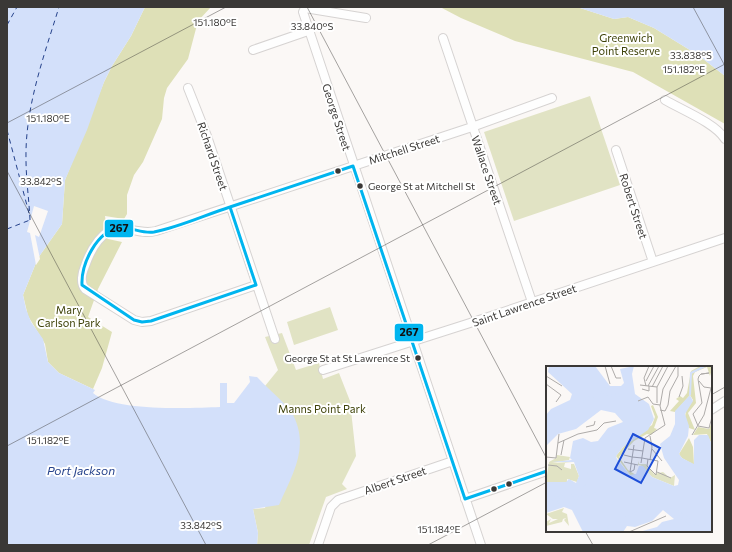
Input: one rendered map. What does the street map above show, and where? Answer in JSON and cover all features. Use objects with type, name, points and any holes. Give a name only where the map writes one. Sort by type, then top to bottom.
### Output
[{"type":"street","name":"George Street","points":[[366,18],[305,8],[304,12],[308,31],[481,545]]},
{"type":"street","points":[[252,50],[308,31]]},
{"type":"street","name":"Wallace Street","points":[[443,38],[532,302]]},
{"type":"street","name":"Richard Street","points":[[188,88],[207,136],[275,338]]},
{"type":"street","name":"Mitchell Street","points":[[256,285],[151,321],[138,322],[85,289],[82,283],[83,268],[93,247],[100,239],[117,228],[152,232],[472,127],[552,98]]},
{"type":"street","points":[[665,100],[707,124],[722,134],[725,139]]},
{"type":"street","name":"Robert Street","points":[[616,150],[653,262]]},
{"type":"street","name":"Saint Lawrence Street","points":[[323,370],[725,238]]},
{"type":"street","points":[[712,409],[725,401]]},
{"type":"street","name":"Albert Street","points":[[318,545],[331,507],[338,500],[452,460]]},
{"type":"street","points":[[465,499],[546,471]]},
{"type":"green space","name":"Mary Carlson Park","points":[[145,7],[211,7],[198,21],[188,59],[167,88],[164,98],[162,119],[143,162],[134,175],[127,195],[127,214],[124,219],[105,216],[108,239],[122,242],[98,289],[88,317],[112,332],[102,368],[93,389],[59,373],[48,362],[45,344],[28,316],[23,295],[38,258],[62,224],[65,180],[104,82],[131,36]]},
{"type":"green space","name":"Greenwich Point Reserve","points":[[440,7],[577,7],[614,19],[628,17],[654,28],[698,55],[725,76],[725,124],[633,72],[515,41],[461,18]]},
{"type":"green space","points":[[590,96],[620,185],[514,221],[484,132]]},
{"type":"green space","points":[[330,307],[338,330],[294,345],[287,322]]},
{"type":"green space","name":"Manns Point Park","points":[[282,333],[296,370],[319,363],[323,379],[339,373],[350,401],[356,456],[342,484],[347,489],[326,497],[309,545],[257,545],[258,533],[253,509],[265,508],[293,414],[265,386],[278,370],[265,337]]},
{"type":"water","name":"Port Jackson","points":[[7,7],[145,7],[131,36],[104,82],[87,130],[65,180],[62,224],[38,258],[23,295],[31,322],[43,339],[48,362],[59,373],[95,390],[93,393],[104,399],[118,403],[154,408],[220,407],[220,383],[227,383],[227,403],[234,403],[250,382],[249,376],[257,377],[286,406],[293,415],[298,427],[300,439],[297,461],[294,472],[279,505],[253,509],[258,533],[257,545],[7,545]]},
{"type":"water","points":[[577,7],[725,7],[725,76],[698,55],[654,28],[628,17],[614,19]]},
{"type":"pier","points":[[34,206],[48,211],[39,237],[35,235],[40,259],[36,265],[30,233],[27,232]]},
{"type":"ferry route","points":[[7,25],[17,7]]},
{"type":"ferry route","points":[[30,220],[26,174],[29,120],[36,82],[59,7]]},
{"type":"ferry route","points":[[7,130],[30,217]]},
{"type":"ferry route","points":[[7,229],[30,220]]},
{"type":"transit line","name":"267","points":[[353,166],[465,499]]},
{"type":"transit line","name":"267","points":[[230,207],[353,166]]},
{"type":"transit line","name":"267","points":[[230,207],[256,285],[151,321],[142,322],[134,320],[82,285],[84,268],[92,249],[104,235],[112,230],[129,228],[145,232],[154,232],[183,224],[230,207]]},
{"type":"transit line","name":"267","points":[[465,499],[546,471]]},
{"type":"place","name":"George St at Mitchell St","points":[[360,186]]},
{"type":"place","name":"George St at St Lawrence St","points":[[418,358]]}]
